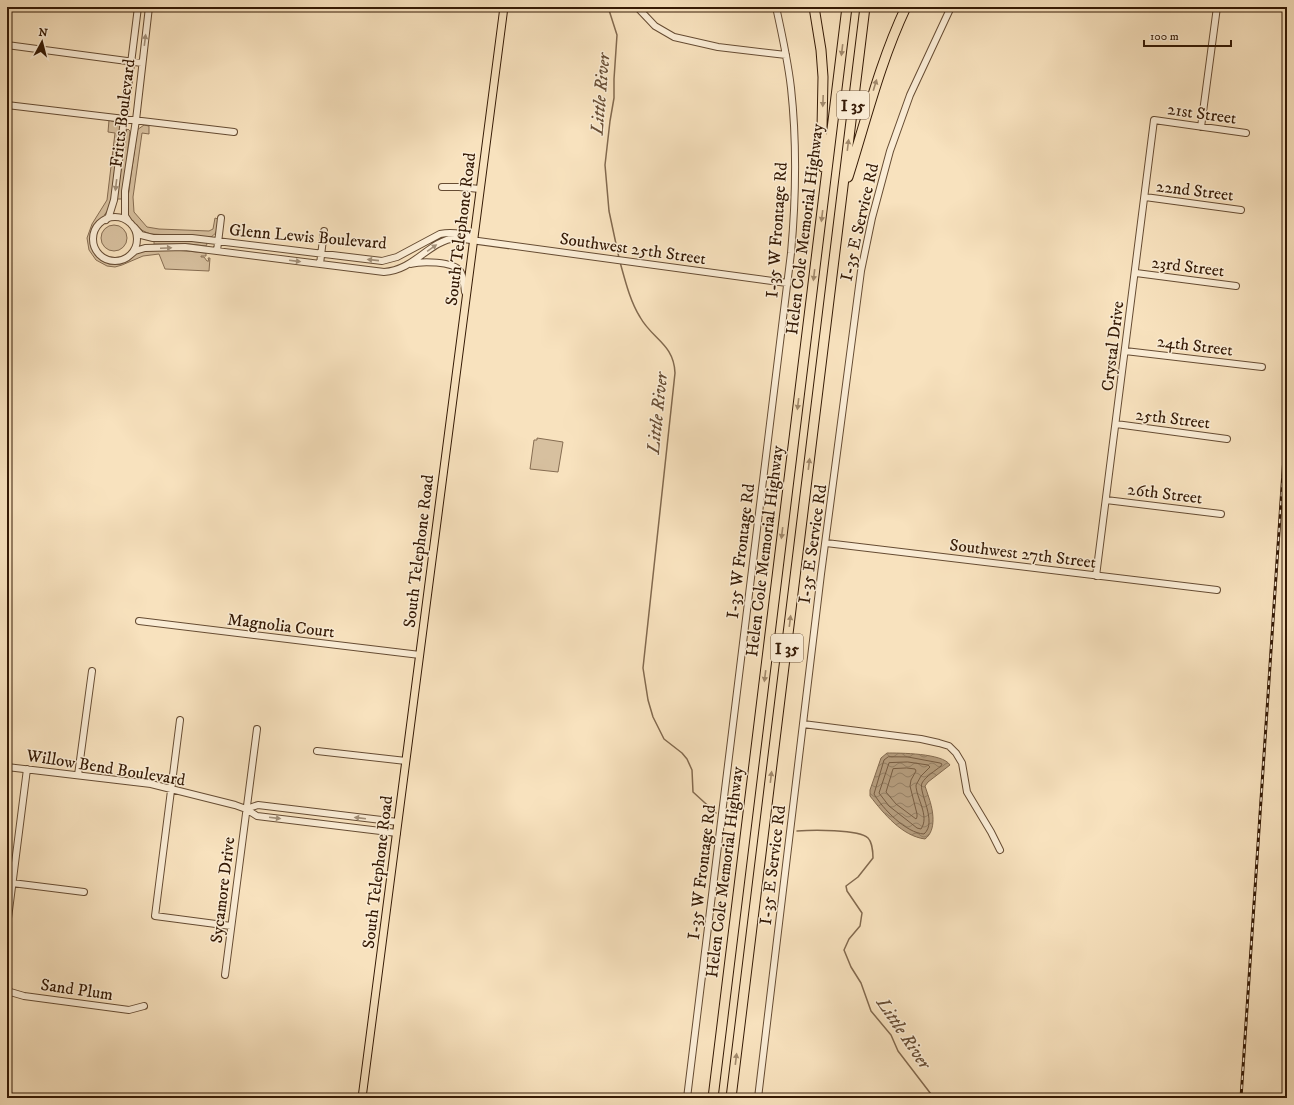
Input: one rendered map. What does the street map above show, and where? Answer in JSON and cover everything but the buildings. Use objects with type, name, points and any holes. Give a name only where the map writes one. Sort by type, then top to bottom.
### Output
[{"type":"highway","points":[[814,7],[821,50],[823,77],[822,128],[824,196]]},
{"type":"highway","name":"Helen Cole Memorial Highway","points":[[713,1098],[847,7]]},
{"type":"highway","name":"Helen Cole Memorial Highway","points":[[732,1098],[865,7]]},
{"type":"highway","points":[[841,198],[861,136],[876,81],[889,45],[906,7]]},
{"type":"main road","name":"South Telephone Road","points":[[362,1098],[504,7]]},
{"type":"street","name":"Fritts Boulevard","points":[[106,220],[109,216],[114,200],[138,7]]},
{"type":"street","name":"Fritts Boulevard","points":[[129,222],[125,216],[126,191],[149,7]]},
{"type":"street","points":[[637,7],[655,26],[674,37],[718,47],[786,55]]},
{"type":"street","name":"I-35 W Frontage Rd","points":[[687,1098],[794,221],[796,166],[792,94],[776,7]]},
{"type":"street","name":"I-35 E Service Rd","points":[[758,1098],[803,724],[859,282],[872,218],[886,166],[910,95],[951,7]]},
{"type":"street","points":[[1201,127],[1217,7]]},
{"type":"street","points":[[7,45],[142,63]]},
{"type":"street","points":[[7,105],[234,132]]},
{"type":"street","name":"21st Street","points":[[1154,120],[1246,133]]},
{"type":"street","name":"Crystal Drive","points":[[1096,576],[1136,273],[1154,120]]},
{"type":"street","points":[[442,187],[459,186],[480,189]]},
{"type":"street","name":"22nd Street","points":[[1145,197],[1241,210]]},
{"type":"street","points":[[113,217],[129,222],[134,227],[136,232],[137,244],[134,250],[123,260],[109,260],[102,256],[97,251],[94,244],[96,230],[100,224],[113,217]]},
{"type":"street","points":[[217,251],[221,218]]},
{"type":"street","name":"Glenn Lewis Boulevard","points":[[134,227],[141,235],[153,238],[192,238],[382,261],[397,257],[440,234],[464,234],[474,240]]},
{"type":"street","points":[[320,264],[324,232]]},
{"type":"street","name":"Glenn Lewis Boulevard","points":[[129,256],[139,250],[184,247],[384,272],[400,269],[408,265],[447,239],[456,238],[474,240]]},
{"type":"street","name":"Southwest 25th Street","points":[[474,240],[787,283]]},
{"type":"street","name":"Glenn Lewis Boulevard","points":[[408,265],[418,262],[431,263],[450,265],[459,269],[463,277],[466,296]]},
{"type":"street","name":"23rd Street","points":[[1136,273],[1236,286]]},
{"type":"street","name":"24th Street","points":[[1125,350],[1262,367]]},
{"type":"street","name":"25th Street","points":[[1116,424],[1227,439]]},
{"type":"street","name":"26th Street","points":[[1106,500],[1221,514]]},
{"type":"street","name":"Southwest 27th Street","points":[[826,543],[1217,590]]},
{"type":"street","name":"Magnolia Court","points":[[139,621],[420,655]]},
{"type":"street","points":[[78,775],[92,671]]},
{"type":"street","points":[[180,720],[155,916],[231,926]]},
{"type":"street","points":[[803,724],[921,739],[949,746],[956,753],[962,763],[967,792],[1000,850]]},
{"type":"street","name":"Sycamore Drive","points":[[225,975],[257,729]]},
{"type":"street","points":[[317,751],[406,761]]},
{"type":"street","name":"Willow Bend Boulevard","points":[[7,767],[151,784],[246,809],[257,816],[397,833]]},
{"type":"street","points":[[7,926],[28,769]]},
{"type":"street","name":"Willow Bend Boulevard","points":[[246,809],[258,805],[398,822]]},
{"type":"street","points":[[12,883],[84,892]]},
{"type":"street","name":"Sand Plum","points":[[7,991],[24,996],[129,1010],[144,1006]]},
{"type":"shaded area","points":[[109,120],[118,123],[120,126],[111,201],[107,211],[95,226],[91,235],[91,245],[93,250],[104,261],[110,263],[116,263],[138,253],[152,250],[175,250],[206,253],[206,256],[201,257],[204,257],[207,261],[209,261],[208,258],[210,258],[209,271],[165,269],[159,254],[143,256],[115,267],[107,266],[96,260],[89,250],[87,238],[92,224],[107,200],[115,133],[108,132]]},
{"type":"shaded area","points":[[144,125],[149,126],[149,134],[142,133],[133,197],[134,212],[147,227],[159,229],[209,231],[213,229],[215,218],[218,219],[218,227],[211,237],[151,234],[139,228],[130,218],[127,210],[127,203],[137,130]]},
{"type":"shaded area","points":[[128,129],[130,131],[122,199],[117,199],[126,131]]},
{"type":"shaded area","points":[[114,225],[123,229],[127,238],[123,247],[114,251],[105,247],[101,238],[105,229]]},
{"type":"shaded area","points":[[154,240],[206,242],[207,244],[206,246],[189,244],[154,244]]},
{"type":"shaded area","points":[[537,438],[563,442],[558,472],[530,469],[534,440],[537,440]]},
{"type":"water","points":[[887,753],[930,756],[946,761],[950,765],[925,786],[932,808],[933,825],[929,835],[925,839],[909,834],[901,829],[887,817],[870,796],[870,790],[881,758]]},
{"type":"waterway","name":"Little River","points":[[608,7],[617,35],[614,98],[605,165],[609,211],[619,258]]},
{"type":"waterway","name":"Little River","points":[[620,262],[636,311],[650,331],[667,348],[674,363],[675,373],[643,668],[648,700],[653,717],[664,739],[682,753],[687,759],[692,770],[693,792],[716,813]]},
{"type":"waterway","name":"Little River","points":[[797,831],[823,830],[845,832],[863,835],[868,838],[872,848],[873,858],[858,877],[846,886],[847,891],[862,913],[860,926],[849,939],[844,950],[851,967],[861,983],[871,1011],[891,1035],[898,1051],[934,1098]]},
{"type":"railway","points":[[1241,1098],[1287,412]]}]
